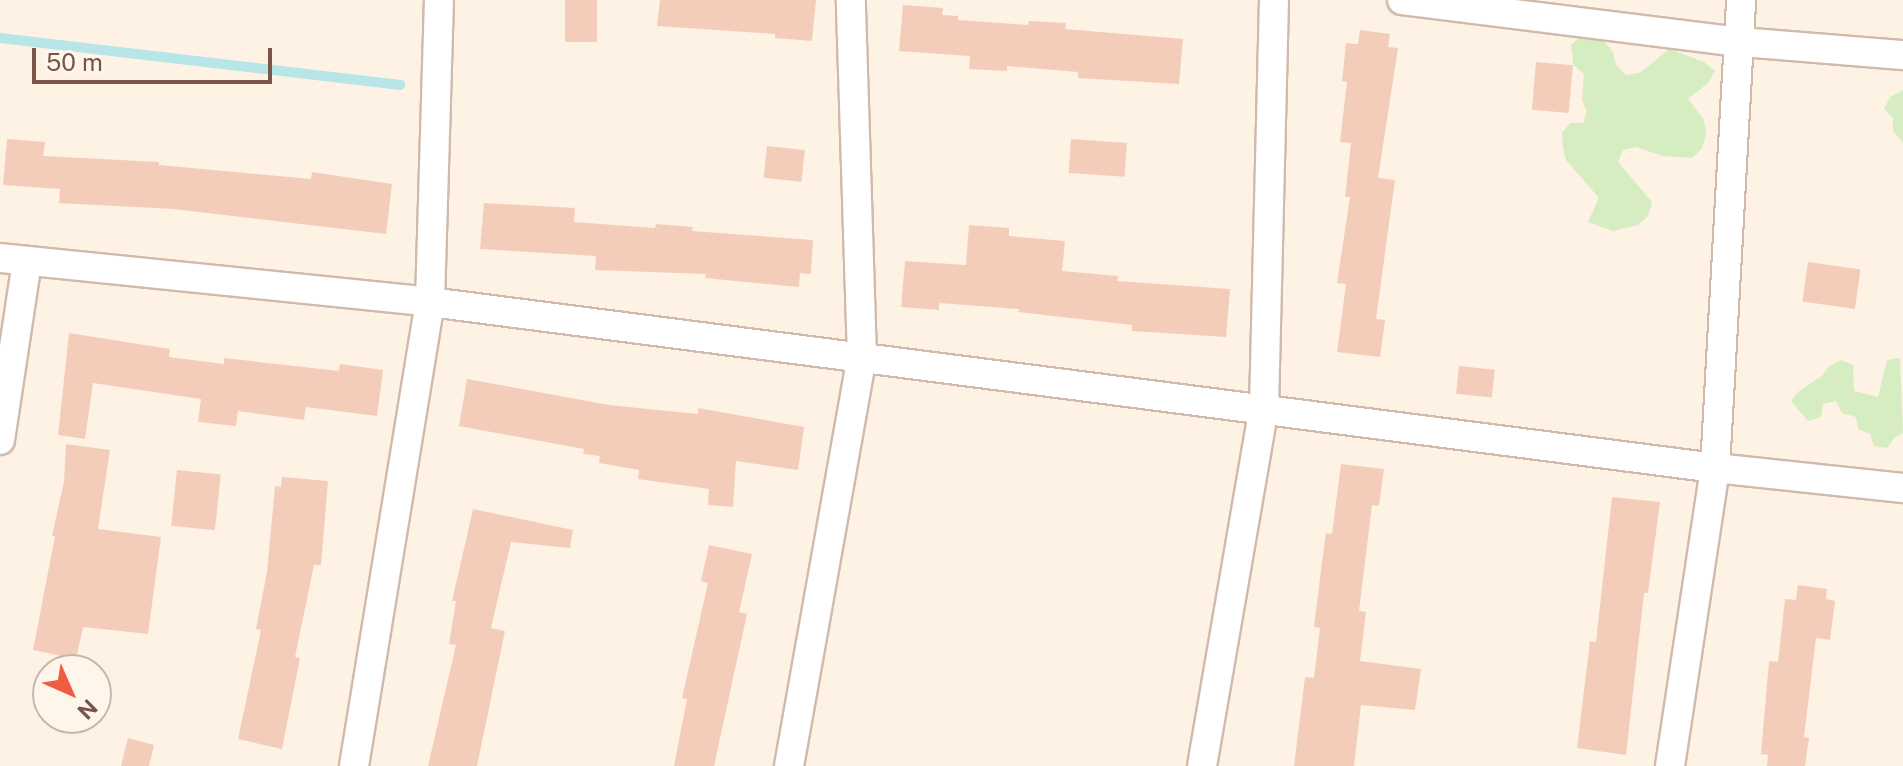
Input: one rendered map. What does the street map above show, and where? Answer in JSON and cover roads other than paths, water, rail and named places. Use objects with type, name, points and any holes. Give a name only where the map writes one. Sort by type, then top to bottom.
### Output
[{"type":"street","points":[[354,766],[430,302],[439,0]]},
{"type":"street","points":[[789,766],[862,358],[851,0]]},
{"type":"street","points":[[1202,766],[1264,408],[1274,0]]},
{"type":"street","points":[[1402,0],[1741,42],[1903,55]]},
{"type":"street","points":[[1670,766],[1715,468],[1741,0]]},
{"type":"street","points":[[0,440],[13,260],[430,302],[1715,468],[1903,488]]},
{"type":"waterway","points":[[0,38],[400,85]]}]
